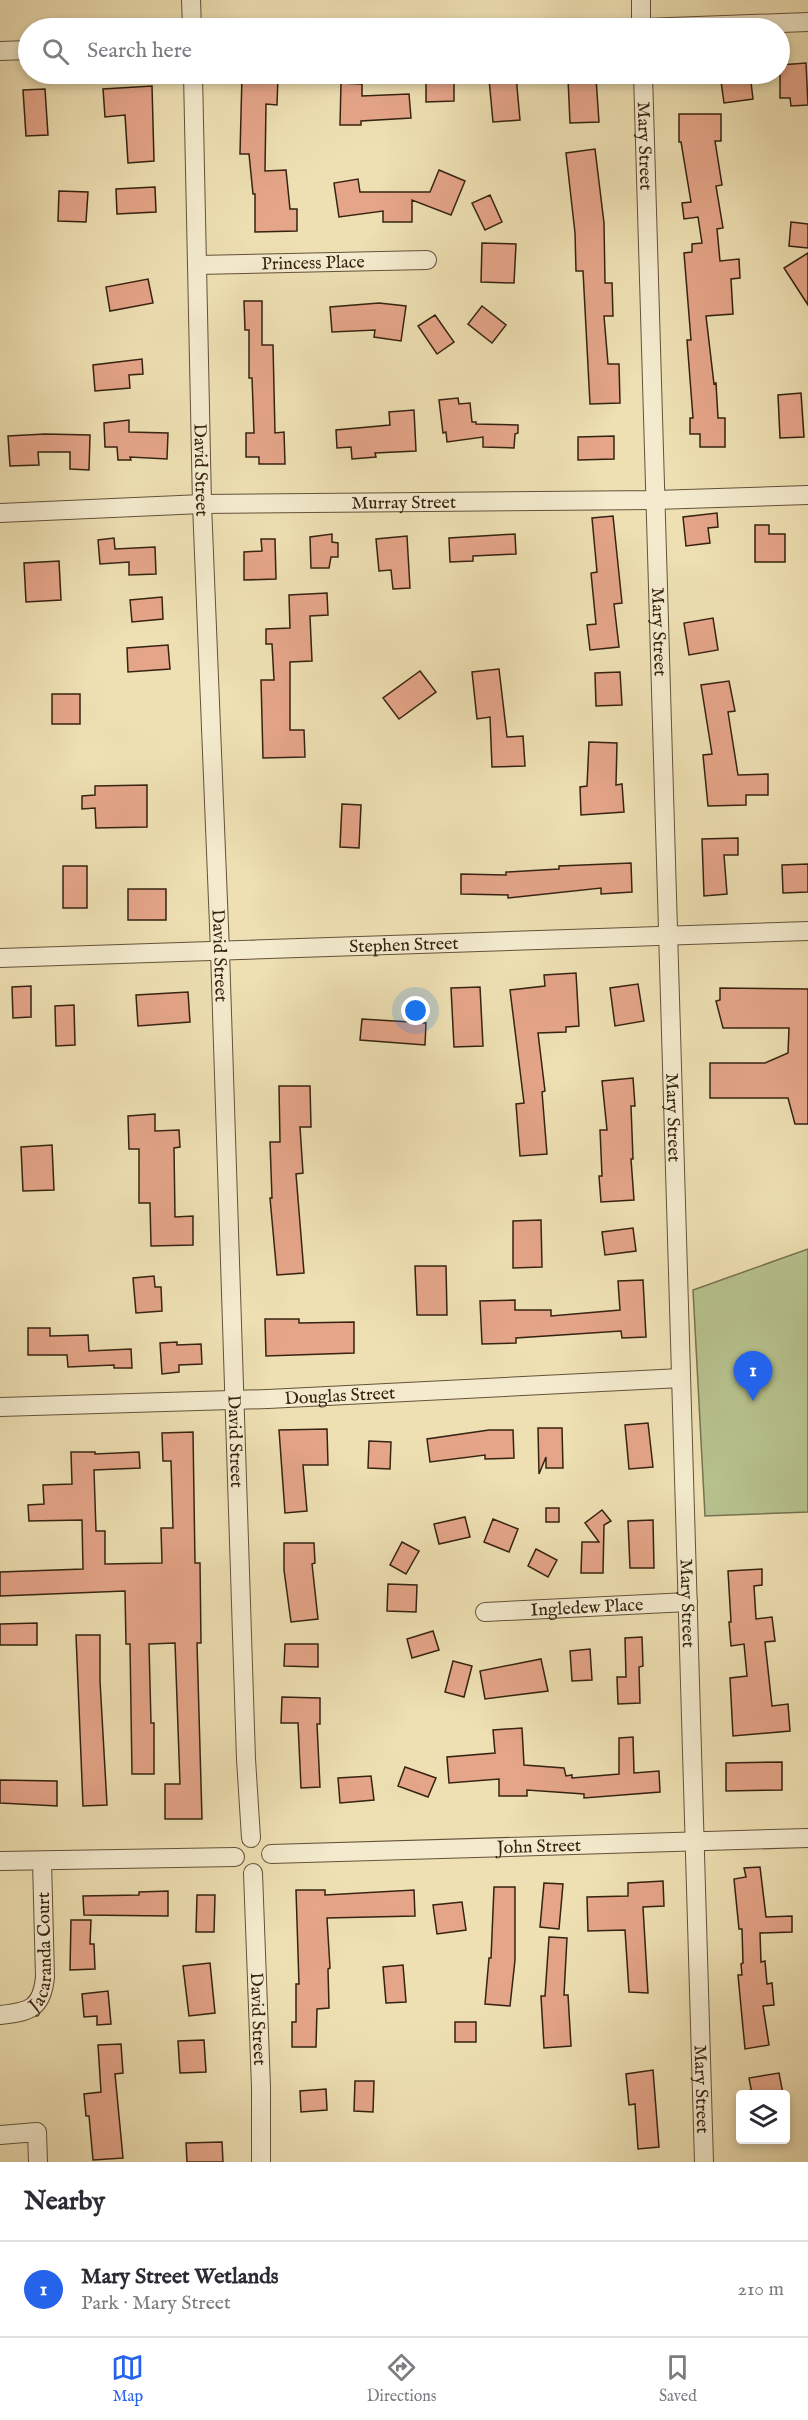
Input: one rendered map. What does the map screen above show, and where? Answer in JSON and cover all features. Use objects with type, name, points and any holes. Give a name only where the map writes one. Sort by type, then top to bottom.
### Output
[{"type":"street","points":[[191,0],[192,18]]},
{"type":"street","points":[[640,0],[641,18]]},
{"type":"street","points":[[790,23],[808,22]]},
{"type":"street","points":[[0,51],[18,50]]},
{"type":"street","name":"David Street","points":[[193,84],[202,504],[220,951],[246,1759],[251,1838]]},
{"type":"street","name":"Mary Street","points":[[643,84],[704,2162]]},
{"type":"street","name":"Princess Place","points":[[197,265],[427,260]]},
{"type":"street","name":"Murray Street","points":[[0,513],[202,504],[655,500],[808,495]]},
{"type":"street","name":"Stephen Street","points":[[0,958],[808,931]]},
{"type":"street","name":"Douglas Street","points":[[0,1407],[235,1400],[681,1378]]},
{"type":"street","name":"Ingledew Place","points":[[485,1612],[688,1602]]},
{"type":"street","points":[[251,1838],[262,1840],[270,1849],[271,1854],[264,1869],[253,1873],[241,1869],[235,1857],[241,1842],[251,1838]]},
{"type":"street","name":"John Street","points":[[271,1854],[808,1838]]},
{"type":"street","points":[[0,1861],[235,1857]]},
{"type":"street","name":"Jacaranda Court","points":[[0,2015],[31,2009],[42,1995],[45,1977],[42,1861]]},
{"type":"street","name":"David Street","points":[[253,1873],[261,2162]]},
{"type":"street","points":[[0,2135],[37,2132],[38,2162]]},
{"type":"green space","points":[[808,1249],[808,1512],[705,1516],[693,1290]]},
{"type":"building","points":[[806,63],[808,105],[791,106],[790,98],[780,98],[780,84],[790,84],[790,64]]},
{"type":"building","points":[[242,84],[278,84],[277,105],[266,104],[265,171],[286,170],[290,209],[297,209],[297,231],[255,232],[255,194],[253,194],[249,154],[240,154]]},
{"type":"building","points":[[341,84],[362,84],[362,96],[409,94],[411,118],[361,121],[361,125],[340,125]]},
{"type":"building","points":[[426,84],[454,84],[454,101],[426,102]]},
{"type":"building","points":[[489,84],[517,84],[520,120],[493,122]]},
{"type":"building","points":[[568,84],[596,84],[599,122],[570,123]]},
{"type":"building","points":[[721,84],[751,84],[753,99],[724,103]]},
{"type":"building","points":[[152,86],[154,161],[128,163],[125,115],[105,117],[103,89]]},
{"type":"building","points":[[45,89],[48,135],[26,136],[23,90]]},
{"type":"building","points":[[679,114],[721,114],[721,141],[715,141],[722,185],[716,186],[723,228],[717,229],[720,261],[739,259],[740,278],[731,279],[733,314],[706,316],[714,384],[716,383],[718,418],[725,418],[725,447],[700,447],[700,434],[690,434],[690,418],[693,418],[687,340],[691,340],[684,253],[692,252],[692,244],[702,243],[698,217],[684,219],[682,203],[691,202],[681,142],[679,142]]},
{"type":"building","points":[[595,149],[604,223],[605,283],[612,283],[613,316],[604,316],[608,364],[619,364],[620,403],[590,404],[583,271],[576,271],[575,233],[566,153]]},
{"type":"building","points":[[439,170],[465,181],[451,215],[412,200],[412,222],[383,222],[383,211],[339,217],[334,183],[358,179],[360,192],[430,192]]},
{"type":"building","points":[[155,187],[156,212],[117,214],[116,189]]},
{"type":"building","points":[[59,191],[88,192],[86,222],[58,221]]},
{"type":"building","points":[[490,195],[502,222],[485,230],[472,203]]},
{"type":"building","points":[[791,222],[808,224],[808,248],[789,246]]},
{"type":"building","points":[[482,243],[516,244],[514,283],[481,282]]},
{"type":"building","points":[[808,253],[808,305],[784,268]]},
{"type":"building","points":[[148,279],[153,303],[110,311],[106,287]]},
{"type":"building","points":[[244,301],[262,301],[262,345],[273,345],[275,433],[284,432],[285,464],[259,464],[259,457],[246,457],[246,433],[254,433],[252,378],[249,378],[249,330],[245,330]]},
{"type":"building","points":[[379,303],[406,306],[401,341],[374,337],[375,330],[332,332],[330,307]]},
{"type":"building","points":[[482,306],[506,325],[492,343],[468,324]]},
{"type":"building","points":[[435,315],[454,342],[437,354],[418,326]]},
{"type":"building","points":[[142,359],[143,374],[129,375],[130,388],[95,391],[93,365]]},
{"type":"building","points":[[801,393],[804,437],[780,438],[778,395]]},
{"type":"building","points":[[458,398],[459,404],[470,403],[472,422],[476,424],[518,425],[514,448],[483,447],[483,437],[447,442],[446,432],[443,433],[439,400]]},
{"type":"building","points":[[414,410],[416,451],[375,453],[376,457],[352,459],[351,447],[337,448],[336,430],[390,425],[389,412]]},
{"type":"building","points":[[129,420],[129,432],[168,433],[167,459],[130,457],[131,460],[118,460],[117,447],[105,447],[104,423]]},
{"type":"building","points":[[90,435],[89,470],[70,469],[70,452],[38,452],[39,465],[10,466],[8,436]]},
{"type":"building","points":[[614,436],[614,459],[578,460],[578,437]]},
{"type":"building","points":[[717,513],[718,527],[708,528],[710,543],[686,546],[683,517]]},
{"type":"building","points":[[613,516],[622,603],[614,604],[619,647],[590,650],[587,625],[596,624],[591,573],[597,572],[592,518]]},
{"type":"building","points":[[755,525],[769,525],[769,534],[785,534],[785,562],[755,562]]},
{"type":"building","points":[[332,534],[332,542],[338,543],[338,557],[331,557],[329,568],[311,568],[310,537]]},
{"type":"building","points":[[515,534],[516,554],[473,556],[473,561],[450,562],[449,538]]},
{"type":"building","points":[[407,536],[410,588],[393,589],[391,570],[379,571],[376,539]]},
{"type":"building","points":[[114,538],[115,549],[155,547],[156,574],[129,575],[129,562],[100,564],[98,540]]},
{"type":"building","points":[[261,539],[275,539],[276,579],[244,580],[244,552],[262,551]]},
{"type":"building","points":[[59,561],[61,600],[26,602],[24,563]]},
{"type":"building","points":[[327,593],[328,615],[310,616],[312,661],[290,662],[290,730],[304,730],[305,757],[263,758],[261,680],[274,680],[272,644],[266,644],[266,629],[290,628],[289,595]]},
{"type":"building","points":[[162,597],[163,619],[132,622],[130,600]]},
{"type":"building","points":[[713,618],[718,650],[689,655],[684,623]]},
{"type":"building","points":[[168,645],[170,669],[128,672],[127,648]]},
{"type":"building","points":[[499,669],[507,737],[523,736],[525,766],[492,767],[490,717],[477,719],[472,672]]},
{"type":"building","points":[[420,671],[436,692],[399,719],[383,698]]},
{"type":"building","points":[[620,672],[622,705],[596,706],[595,673]]},
{"type":"building","points":[[729,681],[735,711],[728,712],[738,775],[768,774],[768,795],[746,795],[746,805],[708,806],[703,755],[712,754],[701,685]]},
{"type":"building","points":[[52,694],[80,694],[80,724],[52,724]]},
{"type":"building","points":[[589,742],[617,743],[616,785],[622,784],[624,812],[581,815],[580,787],[587,786]]},
{"type":"building","points":[[147,785],[147,827],[96,828],[95,808],[82,809],[82,796],[95,795],[95,786]]},
{"type":"building","points":[[342,804],[361,805],[359,848],[340,847]]},
{"type":"building","points":[[738,838],[738,855],[724,855],[727,894],[704,896],[702,839]]},
{"type":"building","points":[[631,863],[632,892],[601,894],[601,888],[508,898],[508,895],[461,894],[461,874],[506,875],[506,872],[559,869],[559,866]]},
{"type":"building","points":[[808,864],[808,892],[783,893],[782,865]]},
{"type":"building","points":[[63,866],[87,866],[87,908],[63,908]]},
{"type":"building","points":[[128,889],[166,889],[166,920],[128,920]]},
{"type":"building","points":[[576,973],[579,1026],[566,1027],[566,1032],[538,1033],[545,1091],[542,1092],[547,1154],[520,1156],[516,1104],[524,1103],[510,990],[545,986],[544,975]]},
{"type":"building","points":[[638,984],[644,1021],[615,1026],[610,988]]},
{"type":"building","points":[[31,986],[31,1017],[13,1018],[12,987]]},
{"type":"building","points":[[480,987],[483,1046],[454,1047],[451,988]]},
{"type":"building","points":[[720,988],[808,989],[808,1124],[795,1124],[788,1098],[710,1098],[710,1063],[765,1063],[788,1053],[789,1028],[723,1028],[716,1001],[720,1000]]},
{"type":"building","points":[[188,992],[190,1022],[138,1026],[136,995]]},
{"type":"building","points":[[74,1005],[75,1045],[56,1046],[55,1006]]},
{"type":"building","points":[[362,1019],[426,1023],[425,1045],[360,1040]]},
{"type":"building","points":[[633,1078],[635,1106],[631,1106],[633,1159],[631,1159],[634,1200],[601,1202],[600,1130],[607,1130],[602,1081]]},
{"type":"building","points":[[279,1086],[310,1086],[311,1127],[300,1127],[303,1173],[296,1174],[304,1273],[277,1275],[270,1198],[272,1198],[270,1142],[280,1142]]},
{"type":"building","points":[[155,1114],[155,1131],[179,1130],[180,1147],[174,1148],[175,1217],[193,1216],[193,1245],[151,1246],[150,1203],[139,1203],[139,1149],[129,1149],[128,1116]]},
{"type":"building","points":[[52,1145],[54,1190],[23,1191],[21,1147]]},
{"type":"building","points":[[541,1220],[542,1267],[513,1268],[513,1221]]},
{"type":"building","points":[[633,1228],[636,1251],[605,1255],[602,1232]]},
{"type":"building","points":[[415,1266],[446,1266],[447,1315],[417,1315]]},
{"type":"building","points":[[154,1276],[155,1287],[161,1287],[162,1311],[136,1313],[133,1278]]},
{"type":"building","points":[[643,1280],[646,1337],[622,1338],[621,1331],[516,1338],[516,1343],[482,1344],[480,1301],[515,1300],[515,1310],[551,1310],[551,1316],[620,1310],[618,1281]]},
{"type":"building","points":[[265,1319],[299,1319],[299,1323],[354,1322],[354,1353],[266,1356]]},
{"type":"building","points":[[28,1328],[50,1328],[50,1336],[88,1335],[89,1351],[131,1349],[132,1368],[114,1368],[114,1365],[68,1367],[67,1355],[28,1355]]},
{"type":"building","points":[[177,1342],[177,1345],[201,1344],[202,1364],[179,1365],[179,1372],[162,1374],[160,1343]]},
{"type":"building","points":[[648,1423],[653,1467],[629,1469],[625,1425]]},
{"type":"building","points":[[538,1428],[562,1428],[563,1468],[546,1468],[546,1457],[539,1474]]},
{"type":"building","points":[[327,1429],[328,1465],[303,1465],[307,1511],[285,1513],[279,1430]]},
{"type":"building","points":[[489,1430],[513,1430],[514,1458],[485,1459],[485,1455],[430,1462],[427,1439]]},
{"type":"building","points":[[193,1432],[195,1563],[200,1563],[201,1643],[197,1643],[202,1819],[165,1819],[165,1784],[180,1784],[175,1643],[149,1644],[151,1723],[154,1723],[154,1774],[132,1774],[130,1644],[126,1644],[125,1591],[0,1596],[0,1572],[83,1569],[82,1520],[29,1521],[28,1505],[44,1504],[43,1485],[72,1484],[71,1452],[95,1452],[95,1454],[139,1452],[140,1468],[94,1470],[96,1531],[105,1531],[105,1564],[162,1563],[161,1528],[173,1528],[171,1461],[163,1461],[162,1433]]},
{"type":"building","points":[[369,1441],[391,1442],[390,1469],[368,1468]]},
{"type":"building","points":[[546,1508],[559,1508],[559,1522],[546,1522]]},
{"type":"building","points":[[602,1510],[611,1521],[604,1525],[603,1573],[581,1573],[582,1542],[599,1542],[585,1523]]},
{"type":"building","points":[[465,1517],[470,1537],[439,1544],[434,1524]]},
{"type":"building","points":[[493,1519],[518,1529],[509,1552],[484,1542]]},
{"type":"building","points":[[653,1520],[654,1568],[630,1568],[628,1521]]},
{"type":"building","points":[[402,1542],[419,1551],[406,1574],[390,1565]]},
{"type":"building","points":[[284,1543],[314,1543],[315,1563],[312,1564],[318,1619],[291,1622],[284,1570]]},
{"type":"building","points":[[536,1549],[557,1560],[548,1577],[528,1566]]},
{"type":"building","points":[[762,1569],[762,1585],[754,1586],[756,1619],[772,1617],[775,1641],[765,1642],[772,1706],[788,1704],[790,1731],[733,1736],[730,1678],[747,1676],[744,1644],[731,1646],[728,1571]]},
{"type":"building","points":[[388,1584],[417,1585],[416,1612],[387,1611]]},
{"type":"building","points":[[37,1623],[37,1645],[0,1645],[0,1624]]},
{"type":"building","points":[[433,1631],[439,1650],[412,1658],[407,1639]]},
{"type":"building","points":[[76,1635],[100,1635],[100,1681],[107,1805],[83,1806]]},
{"type":"building","points":[[642,1637],[643,1666],[639,1667],[640,1703],[618,1704],[617,1677],[626,1677],[625,1638]]},
{"type":"building","points":[[285,1644],[318,1644],[318,1667],[284,1666]]},
{"type":"building","points":[[590,1649],[592,1680],[572,1681],[570,1651]]},
{"type":"building","points":[[541,1659],[548,1691],[485,1699],[480,1671]]},
{"type":"building","points":[[453,1661],[472,1666],[464,1697],[445,1692]]},
{"type":"building","points":[[282,1697],[320,1698],[320,1724],[317,1724],[320,1787],[301,1788],[298,1723],[281,1723]]},
{"type":"building","points":[[522,1728],[524,1765],[564,1768],[566,1776],[572,1775],[572,1778],[619,1774],[619,1738],[633,1737],[634,1773],[659,1771],[660,1792],[584,1798],[584,1794],[527,1790],[527,1796],[499,1796],[499,1779],[449,1783],[447,1757],[495,1753],[493,1730]]},
{"type":"building","points":[[782,1762],[782,1790],[726,1791],[726,1763]]},
{"type":"building","points":[[405,1767],[436,1778],[428,1797],[398,1786]]},
{"type":"building","points":[[371,1776],[374,1800],[340,1803],[338,1778]]},
{"type":"building","points":[[0,1780],[57,1781],[57,1806],[0,1803]]},
{"type":"building","points":[[760,1867],[766,1917],[792,1916],[792,1932],[760,1933],[761,1962],[765,1961],[767,1984],[772,1983],[774,2005],[763,2006],[769,2045],[745,2049],[738,1975],[742,1975],[742,1929],[739,1929],[734,1879],[746,1877],[744,1868]]},
{"type":"building","points":[[663,1881],[664,1906],[643,1907],[648,1993],[629,1992],[625,1930],[588,1931],[587,1897],[628,1896],[628,1883]]},
{"type":"building","points":[[544,1883],[563,1884],[559,1929],[540,1927]]},
{"type":"building","points":[[494,1887],[515,1887],[515,1960],[510,2006],[485,2004],[489,1958],[491,1958]]},
{"type":"building","points":[[296,1890],[325,1890],[325,1895],[414,1890],[415,1916],[327,1918],[330,1968],[328,1969],[329,2008],[317,2009],[316,2047],[292,2047],[292,2022],[296,2022],[296,1984],[299,1984]]},
{"type":"building","points":[[168,1891],[168,1916],[84,1915],[83,1896],[139,1895],[139,1892]]},
{"type":"building","points":[[197,1895],[215,1895],[214,1932],[196,1932]]},
{"type":"building","points":[[462,1902],[466,1930],[437,1934],[433,1905]]},
{"type":"building","points":[[71,1920],[91,1920],[90,1944],[94,1944],[95,1969],[70,1970]]},
{"type":"building","points":[[549,1937],[567,1938],[564,1995],[568,1995],[571,2046],[544,2048],[541,1996],[545,1996]]},
{"type":"building","points":[[210,1963],[215,2013],[189,2016],[183,1966]]},
{"type":"building","points":[[403,1965],[406,2002],[386,2003],[383,1967]]},
{"type":"building","points":[[108,1991],[111,2024],[97,2025],[97,2016],[84,2017],[82,1994]]},
{"type":"building","points":[[455,2022],[476,2022],[476,2042],[455,2042]]},
{"type":"building","points":[[204,2040],[206,2072],[180,2073],[178,2041]]},
{"type":"building","points":[[121,2044],[123,2073],[115,2074],[123,2158],[93,2160],[89,2116],[86,2116],[84,2094],[101,2092],[98,2045]]},
{"type":"building","points":[[653,2070],[659,2147],[638,2149],[635,2104],[629,2105],[626,2074]]},
{"type":"building","points":[[779,2073],[782,2090],[751,2090],[749,2078]]},
{"type":"building","points":[[355,2081],[374,2081],[373,2112],[354,2111]]},
{"type":"building","points":[[326,2089],[327,2110],[301,2112],[300,2091]]},
{"type":"building","points":[[222,2142],[223,2162],[187,2162],[186,2143]]},
{"type":"place","name":"Mary Street Wetlands","points":[[753,1401]]}]
